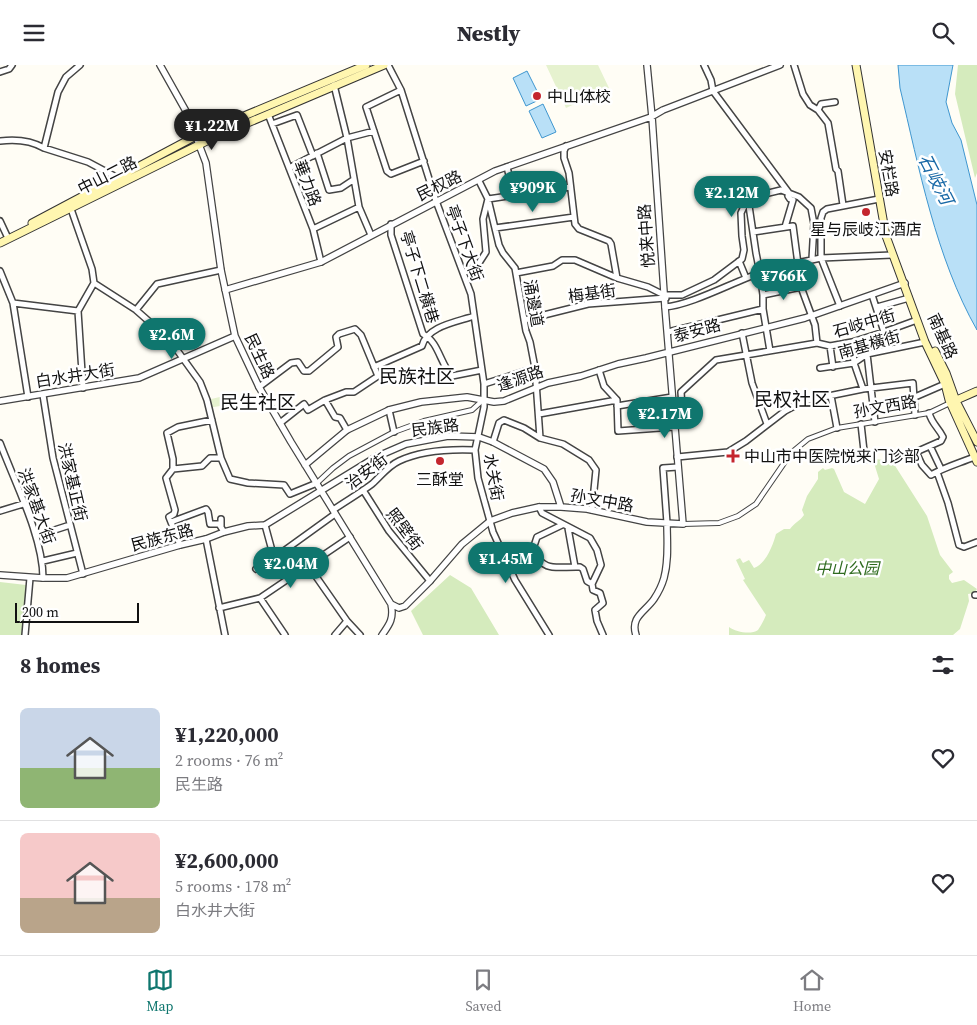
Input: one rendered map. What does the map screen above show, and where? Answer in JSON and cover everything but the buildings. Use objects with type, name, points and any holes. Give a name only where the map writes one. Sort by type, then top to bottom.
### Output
[{"type":"main road","name":"中山二路","points":[[35,224],[196,136],[366,65]]},
{"type":"main road","name":"中山二路","points":[[35,224],[71,209],[200,145],[268,114],[384,65]]},
{"type":"main road","name":"安栏路","points":[[857,65],[886,236],[904,283]]},
{"type":"main road","name":"安栏路","points":[[857,65],[889,235],[904,283]]},
{"type":"main road","points":[[0,248],[14,242],[35,224]]},
{"type":"main road","points":[[3,237],[35,224]]},
{"type":"main road","points":[[0,243],[25,232]]},
{"type":"main road","name":"南基路","points":[[904,283],[925,342],[945,384]]},
{"type":"main road","name":"南基路","points":[[904,283],[946,373],[953,402]]},
{"type":"main road","points":[[945,384],[976,460]]},
{"type":"main road","name":"孙文西路","points":[[953,402],[977,391]]},
{"type":"main road","points":[[953,402],[977,442]]},
{"type":"street","points":[[0,72],[9,69],[12,65]]},
{"type":"street","points":[[44,148],[58,92],[66,77],[80,65]]},
{"type":"street","name":"亭子下大街","points":[[388,65],[401,90],[436,201],[471,294],[484,384],[479,437]]},
{"type":"street","name":"悦来中路","points":[[647,65],[683,524]]},
{"type":"street","points":[[704,65],[711,80],[713,91],[789,193],[788,196],[794,201],[785,227]]},
{"type":"street","name":"民权路","points":[[225,290],[321,262],[436,201],[507,167],[652,117],[663,110],[780,65]]},
{"type":"street","points":[[794,65],[803,94],[810,105],[818,110],[828,123],[843,205]]},
{"type":"street","name":"民生路","points":[[162,67],[187,113],[206,163],[221,270],[235,336],[259,387],[391,604]]},
{"type":"street","points":[[334,85],[347,138],[359,207],[371,235]]},
{"type":"street","points":[[401,90],[366,107],[387,171],[391,174],[424,161]]},
{"type":"street","points":[[818,110],[821,104],[835,101]]},
{"type":"street","name":"華力路","points":[[268,114],[313,229],[321,262]]},
{"type":"street","points":[[272,124],[297,115],[329,190],[341,187],[353,179]]},
{"type":"street","points":[[289,168],[347,138],[374,131]]},
{"type":"street","points":[[0,141],[15,139],[38,145],[88,162],[118,178]]},
{"type":"street","points":[[566,146],[564,158],[569,173],[575,224],[579,229],[611,244],[617,278]]},
{"type":"street","points":[[507,167],[514,196]]},
{"type":"street","name":"涌邊道","points":[[478,181],[488,199],[503,253],[515,268],[538,386],[540,438]]},
{"type":"street","points":[[463,273],[477,266],[486,251],[483,219],[488,199],[570,187]]},
{"type":"street","points":[[748,198],[781,190],[799,197],[811,208],[814,224],[812,259]]},
{"type":"street","points":[[748,198],[770,351]]},
{"type":"street","points":[[746,278],[739,261],[742,259],[744,250],[742,213],[748,198]]},
{"type":"street","points":[[840,306],[821,258],[823,212],[827,209],[843,205],[879,199]]},
{"type":"street","points":[[313,229],[359,207]]},
{"type":"street","points":[[71,209],[92,269],[94,283],[78,311],[83,388]]},
{"type":"street","points":[[495,228],[574,217]]},
{"type":"street","points":[[0,221],[3,237]]},
{"type":"street","name":"亭子下二橫巷","points":[[391,224],[391,235],[423,334],[430,337],[447,372],[452,376],[482,370]]},
{"type":"street","points":[[673,413],[682,408],[680,392],[716,360],[816,343],[815,325],[801,287],[793,226],[753,232]]},
{"type":"street","points":[[797,263],[821,258],[892,255]]},
{"type":"street","points":[[516,273],[553,267],[562,260],[574,260],[617,278],[648,287],[665,297]]},
{"type":"street","name":"梅基街","points":[[524,320],[588,303],[682,295],[714,280],[739,261]]},
{"type":"street","points":[[136,310],[157,285],[221,270]]},
{"type":"street","points":[[0,271],[13,303],[28,397]]},
{"type":"street","points":[[665,307],[672,307],[760,273]]},
{"type":"street","points":[[94,283],[136,310],[169,339],[184,358],[200,382],[208,400],[221,458],[230,479],[248,483],[284,485],[290,494],[317,483],[349,456],[394,432],[424,421],[472,411],[484,399]]},
{"type":"street","name":"泰安路","points":[[669,352],[811,315],[904,283]]},
{"type":"street","points":[[763,295],[801,287]]},
{"type":"street","points":[[692,290],[696,298]]},
{"type":"street","points":[[872,295],[884,332]]},
{"type":"street","points":[[877,307],[909,298]]},
{"type":"street","points":[[13,303],[78,311]]},
{"type":"street","points":[[668,332],[763,309]]},
{"type":"street","points":[[374,367],[422,346],[431,331],[474,316]]},
{"type":"street","name":"石岐中街","points":[[816,343],[830,346],[852,342],[917,320]]},
{"type":"street","points":[[259,387],[291,363],[298,362],[304,371],[309,371],[338,347],[336,337],[339,334],[355,329],[361,335],[378,375],[354,391],[325,400],[308,410],[304,404],[280,423]]},
{"type":"street","points":[[742,333],[752,383],[767,424]]},
{"type":"street","name":"白水井大街","points":[[0,401],[139,378],[235,336]]},
{"type":"street","points":[[852,342],[854,363],[863,389]]},
{"type":"street","name":"南基橫街","points":[[820,368],[854,363],[867,354],[925,342]]},
{"type":"street","points":[[830,346],[833,367]]},
{"type":"street","name":"逢源路","points":[[305,465],[347,430],[389,410],[444,399],[467,397],[494,402],[504,401],[538,386],[581,376],[618,363],[669,352]]},
{"type":"street","points":[[867,354],[875,422]]},
{"type":"street","points":[[484,384],[535,368]]},
{"type":"street","points":[[599,370],[604,385],[617,403],[618,431],[674,427]]},
{"type":"street","points":[[677,457],[728,452],[746,441],[785,411],[804,401],[863,389],[913,383],[915,415]]},
{"type":"street","points":[[915,397],[945,384]]},
{"type":"street","name":"洪家基正街","points":[[43,395],[53,458],[83,573]]},
{"type":"street","points":[[831,395],[838,428]]},
{"type":"street","points":[[539,414],[672,397]]},
{"type":"street","points":[[325,400],[335,417],[340,418],[347,430]]},
{"type":"street","name":"孙文西路","points":[[683,524],[719,523],[738,516],[756,504],[791,453],[808,439],[838,428],[929,413],[953,402]]},
{"type":"street","points":[[389,410],[394,432]]},
{"type":"street","points":[[929,413],[931,423],[940,431],[941,441],[916,452],[922,465],[931,475],[938,471],[976,460]]},
{"type":"street","points":[[180,545],[169,517],[174,515],[175,510],[166,478],[173,469],[174,459],[167,433],[178,427],[212,420]]},
{"type":"street","points":[[493,442],[500,423],[504,420],[524,427],[540,438],[563,444],[589,460],[596,470],[592,510]]},
{"type":"street","points":[[861,424],[865,460]]},
{"type":"street","name":"民族路","points":[[322,491],[376,457],[406,444],[448,436],[479,437],[493,442],[544,469],[553,482],[561,507]]},
{"type":"street","name":"水关街","points":[[479,437],[475,450],[478,478],[492,532],[515,580],[549,635]]},
{"type":"street","name":"洪家基大街","points":[[0,443],[36,536],[43,561],[43,578]]},
{"type":"street","points":[[930,445],[959,545],[964,547],[977,542]]},
{"type":"street","name":"治安街","points":[[256,569],[296,543],[400,460],[424,453],[446,450],[475,450]]},
{"type":"street","points":[[173,469],[202,466],[210,457],[221,458]]},
{"type":"street","points":[[636,635],[634,629],[635,621],[653,601],[664,580],[667,565],[667,523],[663,468],[678,467]]},
{"type":"street","name":"照壁街","points":[[363,490],[389,531],[430,581]]},
{"type":"street","name":"民族东路","points":[[0,575],[68,578],[206,539],[224,532],[248,526],[265,525],[322,491]]},
{"type":"street","points":[[0,511],[23,503]]},
{"type":"street","points":[[539,507],[542,513],[590,538],[597,550],[601,565],[592,584],[593,590],[600,593],[603,603],[595,611],[603,635]]},
{"type":"street","name":"孙文中路","points":[[391,604],[399,608],[405,606],[462,544],[490,521],[512,513],[539,507],[561,507],[592,510],[647,522],[683,524]]},
{"type":"street","points":[[171,522],[206,509],[210,524],[219,524],[221,526]]},
{"type":"street","points":[[221,519],[221,526],[224,532]]},
{"type":"street","points":[[36,536],[70,525]]},
{"type":"street","points":[[265,525],[274,558]]},
{"type":"street","points":[[562,525],[537,537],[533,549],[539,561],[549,566],[583,569],[587,581],[592,584]]},
{"type":"street","points":[[568,528],[575,567]]},
{"type":"street","points":[[219,608],[260,598],[350,537]]},
{"type":"street","points":[[206,539],[225,635]]},
{"type":"street","points":[[43,561],[77,553]]},
{"type":"street","points":[[308,565],[347,621],[360,635]]},
{"type":"street","points":[[25,635],[30,577]]},
{"type":"street","points":[[260,598],[285,635]]},
{"type":"street","points":[[382,635],[392,622],[393,612],[391,604]]},
{"type":"street","points":[[335,635],[347,621]]},
{"type":"green space","points":[[546,65],[598,65],[609,88],[566,108]]},
{"type":"green space","points":[[958,65],[977,65],[977,173],[975,178],[955,94]]},
{"type":"green space","points":[[224,396],[225,405],[209,408],[207,400]]},
{"type":"green space","name":"中山公园","points":[[875,459],[892,461],[927,516],[940,555],[953,572],[949,575],[952,583],[964,580],[977,589],[974,593],[968,594],[969,601],[960,629],[953,635],[729,635],[729,627],[744,632],[755,632],[766,615],[743,580],[745,579],[736,560],[740,558],[743,563],[749,560],[754,568],[762,563],[771,549],[776,534],[784,529],[790,529],[804,515],[802,510],[807,496],[818,479],[818,472],[823,468],[825,470],[834,469],[844,492],[865,504],[879,479],[874,463]]},
{"type":"green space","points":[[449,472],[451,484],[445,484],[436,488],[435,474]]},
{"type":"green space","points":[[450,575],[471,588],[499,635],[423,635],[411,611]]},
{"type":"green space","points":[[0,582],[26,585],[22,635],[0,635]]},
{"type":"water","name":"石岐河","points":[[898,65],[953,65],[946,102],[952,123],[961,140],[977,205],[977,330],[950,273],[930,212],[900,88]]},
{"type":"water","points":[[527,71],[541,99],[526,106],[513,78]]},
{"type":"water","points":[[543,104],[556,132],[542,138],[529,111]]},
{"type":"place","name":"中山体校","points":[[537,96]]},
{"type":"place","name":"星与辰岐江酒店","points":[[866,212]]},
{"type":"place","name":"中山市中医院悦来门诊部","points":[[733,456]]},
{"type":"place","name":"三酥堂","points":[[440,461]]},
{"type":"district","name":"民族社区","points":[[417,376]]},
{"type":"district","name":"民权社区","points":[[792,399]]},
{"type":"district","name":"民生社区","points":[[258,402]]}]
